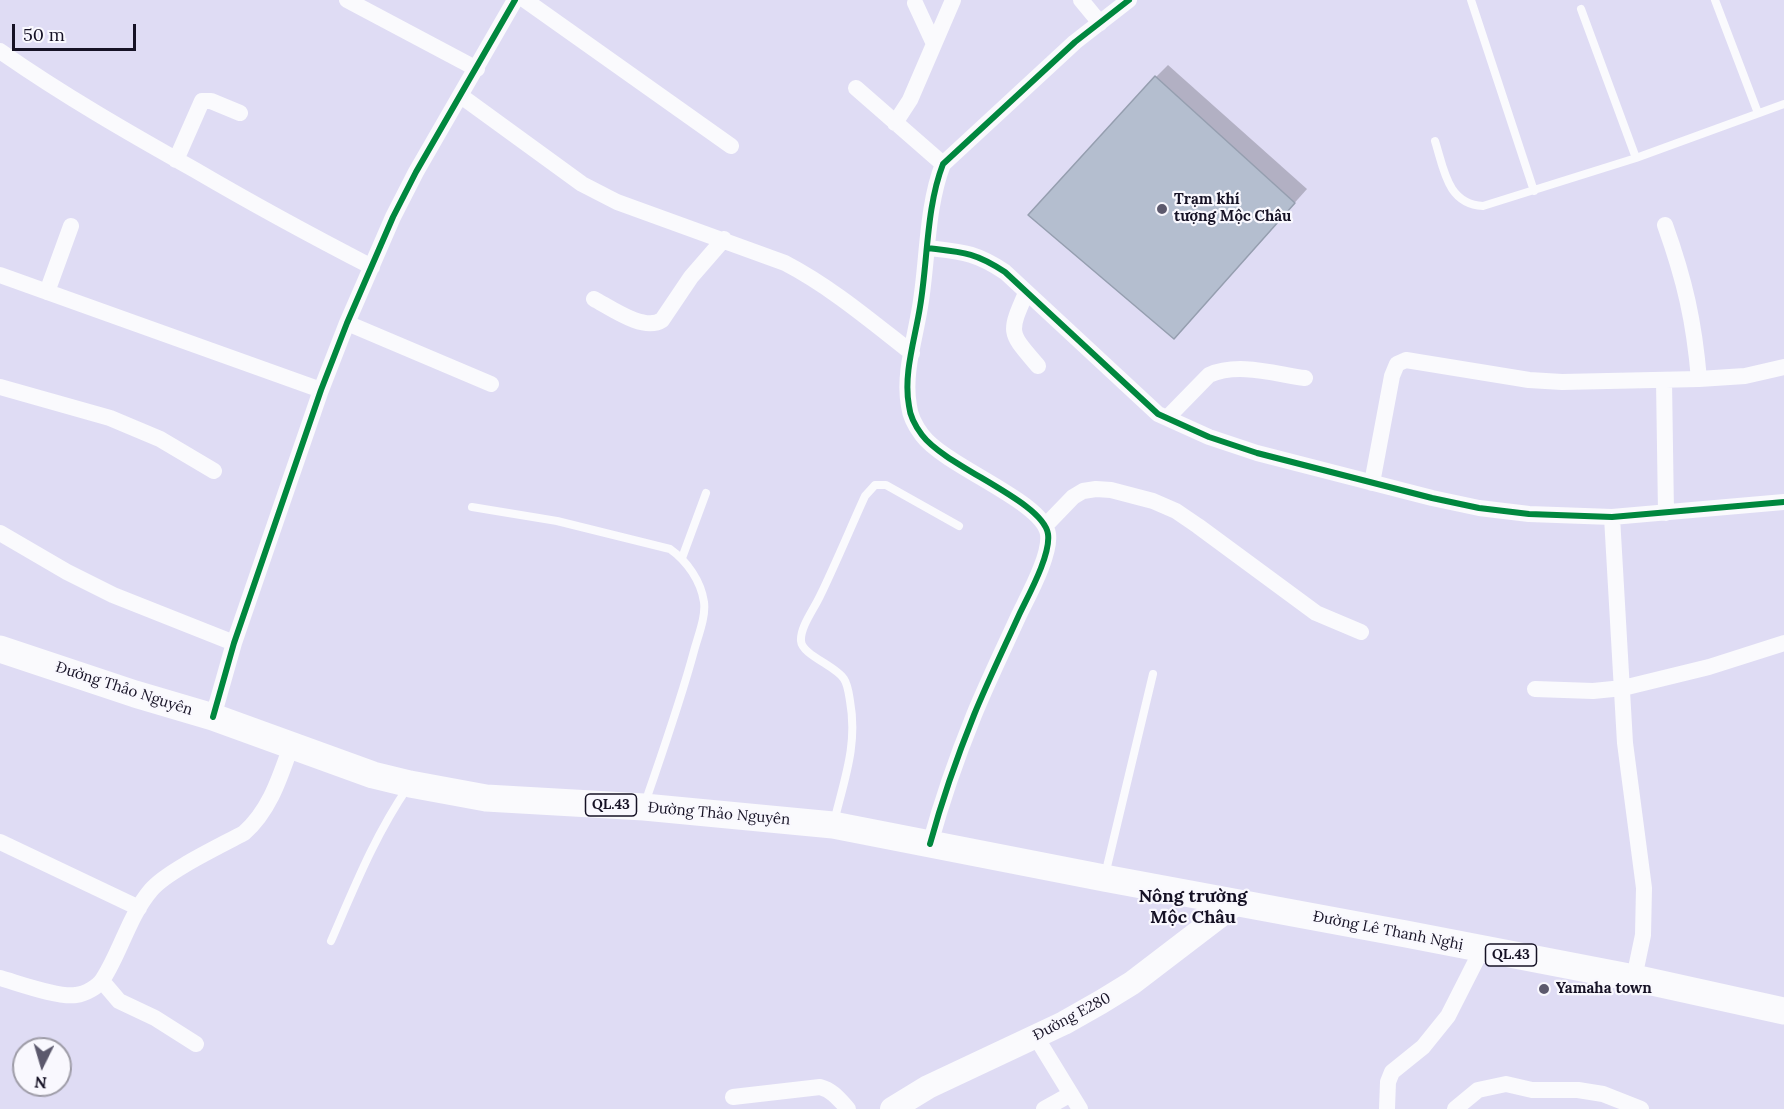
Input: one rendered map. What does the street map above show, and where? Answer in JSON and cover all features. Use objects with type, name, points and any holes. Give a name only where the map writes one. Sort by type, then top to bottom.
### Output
[{"type":"main road","name":"Đường Thảo Nguyên","points":[[0,649],[135,694],[213,717],[373,775],[410,784],[486,798],[644,807],[833,825],[1238,902]]},
{"type":"main road","name":"Đường Lê Thanh Nghị","points":[[1238,902],[1634,978],[1784,1011]]},
{"type":"main road","name":"Đường E280","points":[[891,1109],[928,1087],[1082,1013],[1132,983],[1238,902]]},
{"type":"street","points":[[347,0],[477,69]]},
{"type":"street","points":[[213,717],[234,644],[321,390],[347,323],[393,217],[416,172],[515,0]]},
{"type":"street","points":[[525,0],[731,146]]},
{"type":"street","points":[[895,123],[910,100],[953,0]]},
{"type":"street","points":[[1081,0],[1100,23]]},
{"type":"street","points":[[930,844],[942,801],[971,724],[1035,582],[1049,538],[1046,525],[1032,511],[938,451],[922,436],[914,422],[909,406],[908,383],[936,183],[943,164],[1033,80],[1130,0]]},
{"type":"street","points":[[915,3],[934,44]]},
{"type":"street","points":[[0,51],[90,110],[176,160],[306,234],[372,267]]},
{"type":"street","points":[[856,88],[943,164]]},
{"type":"street","points":[[461,96],[582,184],[616,202],[724,239],[810,276],[912,353]]},
{"type":"street","points":[[176,160],[202,101],[212,101],[240,113]]},
{"type":"street","points":[[1665,225],[1688,299],[1699,379]]},
{"type":"street","points":[[47,292],[71,226]]},
{"type":"street","points":[[594,298],[637,321],[657,324],[724,239]]},
{"type":"street","points":[[928,248],[969,253],[986,259],[1005,272],[1158,414],[1209,437],[1257,453],[1479,508],[1529,514],[1612,517],[1784,502]]},
{"type":"street","points":[[0,275],[321,390]]},
{"type":"street","points":[[1026,293],[1014,320],[1013,328],[1020,344],[1038,366]]},
{"type":"street","points":[[347,323],[491,384]]},
{"type":"street","points":[[1372,483],[1392,376],[1397,364],[1406,360],[1529,380],[1562,382],[1664,381],[1745,376],[1784,367]]},
{"type":"street","points":[[1167,418],[1209,375],[1218,371],[1241,369],[1305,378]]},
{"type":"street","points":[[1664,381],[1666,513]]},
{"type":"street","points":[[0,387],[110,418],[160,439],[214,471]]},
{"type":"street","points":[[1046,525],[1073,497],[1083,491],[1112,490],[1154,501],[1176,511],[1198,526],[1316,612],[1360,632]]},
{"type":"street","points":[[1612,517],[1625,743],[1644,888],[1643,935],[1634,978]]},
{"type":"street","points":[[0,533],[67,572],[113,595],[234,644]]},
{"type":"street","points":[[1534,689],[1593,691],[1623,688],[1709,667],[1784,644]]},
{"type":"street","points":[[0,978],[75,996],[88,991],[102,981],[139,908],[151,890],[166,877],[244,833],[254,824],[275,790],[291,746]]},
{"type":"street","points":[[0,842],[139,908]]},
{"type":"street","points":[[1386,1109],[1388,1082],[1392,1072],[1423,1047],[1443,1022],[1482,950]]},
{"type":"street","points":[[102,981],[119,1001],[155,1018],[195,1044]]},
{"type":"street","points":[[1036,1037],[1080,1109]]},
{"type":"street","points":[[1455,1109],[1478,1090],[1506,1084],[1532,1090],[1578,1090],[1603,1095],[1641,1109]]},
{"type":"street","points":[[733,1097],[820,1087],[828,1089],[848,1109]]},
{"type":"street","points":[[1044,1109],[1071,1094]]},
{"type":"lane","points":[[1471,0],[1534,191]]},
{"type":"lane","points":[[1715,0],[1758,113]]},
{"type":"lane","points":[[1581,9],[1636,158]]},
{"type":"lane","points":[[1435,141],[1454,193],[1464,202],[1472,205],[1491,204],[1636,158],[1784,104]]},
{"type":"lane","points":[[833,825],[852,752],[854,730],[852,714],[844,679],[834,669],[803,648],[800,641],[803,629],[865,496],[875,485],[886,485],[959,526]]},
{"type":"lane","points":[[682,558],[706,494]]},
{"type":"lane","points":[[472,507],[557,521],[670,549],[682,558],[697,581],[704,603],[702,623],[680,704],[644,807]]},
{"type":"lane","points":[[1104,878],[1153,674]]},
{"type":"lane","points":[[332,942],[371,850],[389,815],[410,784]]},
{"type":"building","name":"Trạm khí tượng Mộc Châu","points":[[1155,76],[1295,203],[1174,339],[1028,215]]},
{"type":"cycle path","points":[[213,717],[234,643],[321,390],[347,323],[393,217],[416,172],[515,0]]},
{"type":"cycle path","points":[[930,844],[968,731],[990,677],[1038,575],[1048,543],[1048,534],[1042,522],[1030,509],[934,447],[922,435],[911,414],[907,382],[923,289],[930,216],[937,181],[943,164],[1075,42],[1129,0]]},
{"type":"cycle path","points":[[928,248],[968,254],[994,265],[1005,272],[1158,414],[1209,437],[1257,453],[1432,498],[1479,508],[1529,514],[1612,517],[1784,502]]},
{"type":"place","name":"Trạm khí tượng Mộc Châu","points":[[1162,209]]},
{"type":"place","name":"Yamaha town","points":[[1544,989]]},
{"type":"district","name":"Nông trường Mộc Châu","points":[[1193,907]]}]
